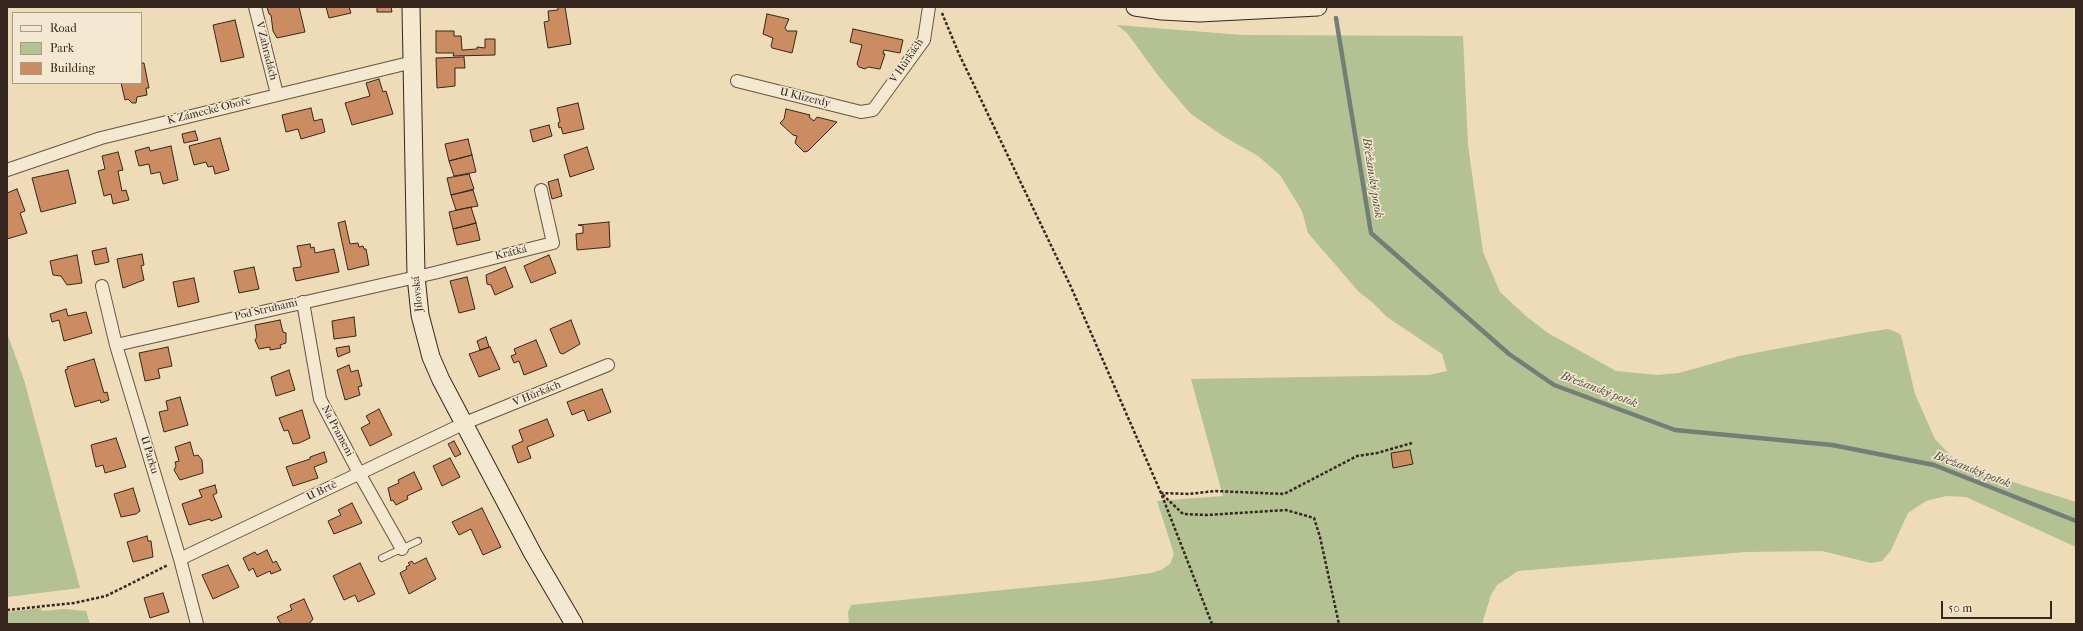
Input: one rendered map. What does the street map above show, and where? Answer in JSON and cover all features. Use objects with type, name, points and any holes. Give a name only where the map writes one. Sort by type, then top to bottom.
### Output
[{"type":"street","name":"V Zahradách","points":[[255,7],[277,94]]},
{"type":"street","name":"Jílovská","points":[[411,7],[416,276],[420,316],[431,356],[441,380],[534,554],[574,624]]},
{"type":"street","name":"V Hůrkách","points":[[873,110],[924,40],[929,7]]},
{"type":"street","points":[[1135,7],[1162,11],[1199,13],[1318,7]]},
{"type":"street","name":"K Zámecké Oboře","points":[[7,170],[101,138],[413,62]]},
{"type":"street","name":"U Klizerdy","points":[[737,81],[861,112],[873,110]]},
{"type":"street","name":"Krátká","points":[[416,276],[553,243],[541,190]]},
{"type":"street","name":"Pod Struhami","points":[[116,345],[416,276]]},
{"type":"street","name":"U Parku","points":[[102,286],[116,345],[180,559],[197,624]]},
{"type":"street","name":"Na Prameni","points":[[303,302],[320,399],[359,473],[402,549]]},
{"type":"street","name":"V Hůrkách","points":[[465,423],[608,365]]},
{"type":"street","name":"U Brtě","points":[[180,559],[465,423]]},
{"type":"lane","points":[[382,558],[418,541]]},
{"type":"path","points":[[940,7],[953,41],[1071,287],[1161,493],[1212,624]]},
{"type":"path","points":[[1161,493],[1189,494],[1215,491],[1284,494],[1357,456],[1377,453],[1412,444]]},
{"type":"path","points":[[1161,493],[1183,514],[1207,515],[1286,510],[1314,518],[1320,537],[1339,624]]},
{"type":"path","points":[[7,610],[74,602],[106,596],[180,559]]},
{"type":"green space","points":[[1117,25],[1242,35],[1463,36],[1468,145],[1483,252],[1500,292],[1527,317],[1548,333],[1616,371],[1657,375],[1679,373],[1739,356],[1856,334],[1888,329],[1896,332],[1901,335],[1915,394],[1935,439],[1956,461],[2000,478],[2076,502],[2076,547],[1966,497],[1946,496],[1926,501],[1908,513],[1891,550],[1882,561],[1871,563],[1822,551],[1746,552],[1518,571],[1497,585],[1491,595],[1482,624],[849,624],[848,612],[851,605],[1094,581],[1151,573],[1161,570],[1170,564],[1174,554],[1157,501],[1223,496],[1191,379],[1429,375],[1447,371],[1442,354],[1387,317],[1359,292],[1308,233],[1302,211],[1280,175],[1258,156],[1223,136],[1191,114],[1160,78],[1127,33]]},
{"type":"green space","points":[[7,333],[24,380],[80,588],[7,597]]},
{"type":"green space","points":[[41,608],[42,611],[64,609],[86,611],[90,624],[7,624],[7,612]]},
{"type":"building","points":[[267,7],[299,7],[305,32],[277,38],[273,31],[271,15],[269,14]]},
{"type":"building","points":[[326,7],[349,7],[351,13],[329,18]]},
{"type":"building","points":[[377,7],[391,7],[392,12],[377,12]]},
{"type":"building","points":[[558,7],[565,7],[571,44],[548,48],[544,22],[549,21],[548,11],[558,10]]},
{"type":"building","points":[[767,14],[789,19],[785,28],[787,31],[797,31],[792,53],[772,48],[773,38],[763,34]]},
{"type":"building","points":[[235,20],[244,57],[221,62],[213,25]]},
{"type":"building","points":[[853,29],[903,40],[900,53],[884,50],[883,54],[885,54],[880,69],[868,67],[865,69],[859,67],[857,64],[862,45],[850,42]]},
{"type":"building","points":[[436,31],[454,31],[454,36],[461,36],[462,50],[477,49],[477,47],[485,48],[485,39],[495,39],[495,55],[453,56],[454,53],[436,53]]},
{"type":"building","points":[[464,57],[465,68],[455,68],[455,86],[437,88],[436,58]]},
{"type":"building","points":[[142,63],[144,63],[149,88],[146,88],[147,95],[137,97],[136,103],[132,103],[128,99],[125,100],[121,84],[142,84]]},
{"type":"building","points":[[379,79],[383,92],[386,91],[393,114],[352,125],[345,103],[370,96],[366,83]]},
{"type":"building","points":[[578,103],[584,129],[563,134],[561,127],[559,128],[558,123],[560,122],[557,108]]},
{"type":"building","points":[[311,108],[314,121],[322,119],[325,132],[301,139],[298,129],[286,132],[282,115]]},
{"type":"building","points":[[786,109],[810,115],[809,117],[814,121],[817,117],[837,122],[808,151],[804,152],[795,143],[797,136],[793,135],[780,123],[784,119]]},
{"type":"building","points":[[549,125],[552,136],[533,142],[530,130]]},
{"type":"building","points":[[195,131],[198,140],[184,143],[182,134]]},
{"type":"building","points":[[220,138],[229,170],[215,174],[213,166],[208,167],[206,162],[194,165],[189,146]]},
{"type":"building","points":[[468,139],[472,155],[449,161],[445,144]]},
{"type":"building","points":[[171,146],[178,180],[163,184],[160,172],[151,174],[149,164],[139,166],[135,151],[149,147],[150,151]]},
{"type":"building","points":[[587,147],[594,169],[570,177],[564,155]]},
{"type":"building","points":[[118,152],[123,170],[118,171],[122,191],[126,190],[129,200],[113,204],[111,194],[104,196],[98,171],[105,169],[102,156]]},
{"type":"building","points":[[472,155],[476,172],[454,176],[449,161]]},
{"type":"building","points":[[68,170],[76,203],[41,212],[32,178]]},
{"type":"building","points":[[469,174],[474,189],[451,195],[447,178]]},
{"type":"building","points":[[558,179],[562,196],[552,199],[548,182]]},
{"type":"building","points":[[17,189],[25,211],[20,213],[27,233],[7,239],[7,193]]},
{"type":"building","points":[[473,190],[478,206],[456,210],[451,195]]},
{"type":"building","points":[[471,207],[476,223],[453,229],[449,212]]},
{"type":"building","points":[[345,221],[350,244],[358,243],[359,247],[363,246],[364,249],[366,249],[369,265],[348,270],[338,223]]},
{"type":"building","points":[[609,222],[610,247],[577,250],[576,234],[583,233],[583,226],[578,225]]},
{"type":"building","points":[[476,223],[480,240],[457,245],[453,229]]},
{"type":"building","points":[[310,244],[311,248],[314,247],[315,253],[334,249],[339,272],[296,281],[293,268],[301,267],[297,246]]},
{"type":"building","points":[[106,248],[109,262],[95,265],[92,251]]},
{"type":"building","points":[[142,254],[144,265],[141,266],[144,280],[123,288],[117,259]]},
{"type":"building","points":[[77,255],[82,283],[67,285],[61,276],[53,275],[50,261]]},
{"type":"building","points":[[549,255],[556,273],[531,283],[524,266]]},
{"type":"building","points":[[254,267],[259,289],[239,293],[234,271]]},
{"type":"building","points":[[505,267],[513,287],[495,295],[491,285],[487,284],[486,275]]},
{"type":"building","points":[[467,277],[475,309],[459,313],[450,281]]},
{"type":"building","points":[[194,278],[199,302],[178,307],[173,282]]},
{"type":"building","points":[[66,309],[68,316],[86,312],[92,333],[64,341],[59,320],[52,322],[50,314]]},
{"type":"building","points":[[354,317],[356,336],[334,339],[332,321]]},
{"type":"building","points":[[280,320],[283,332],[286,333],[286,343],[280,345],[281,348],[270,350],[270,347],[259,349],[255,340],[257,337],[255,325]]},
{"type":"building","points":[[571,320],[580,344],[563,354],[560,353],[550,329]]},
{"type":"building","points":[[486,337],[489,347],[480,350],[477,341]]},
{"type":"building","points":[[536,340],[547,366],[524,375],[519,361],[514,363],[511,356],[516,354],[514,349]]},
{"type":"building","points":[[349,346],[350,352],[338,357],[336,348]]},
{"type":"building","points":[[168,347],[172,366],[158,369],[160,378],[145,381],[139,353]]},
{"type":"building","points":[[490,347],[500,369],[479,377],[469,354]]},
{"type":"building","points":[[94,359],[104,393],[107,392],[109,400],[101,403],[100,400],[75,407],[65,370],[68,369],[67,367]]},
{"type":"building","points":[[349,365],[351,372],[358,370],[362,386],[358,387],[360,395],[345,400],[337,370]]},
{"type":"building","points":[[289,370],[295,390],[276,396],[271,377]]},
{"type":"building","points":[[602,389],[611,412],[588,421],[584,410],[572,415],[567,402]]},
{"type":"building","points":[[180,397],[188,425],[164,432],[159,412],[168,410],[166,401]]},
{"type":"building","points":[[379,409],[392,435],[370,446],[361,428],[370,423],[366,416]]},
{"type":"building","points":[[302,410],[310,438],[293,444],[288,430],[284,431],[279,418]]},
{"type":"building","points":[[547,419],[554,436],[527,447],[531,458],[518,463],[512,446],[523,441],[519,430]]},
{"type":"building","points":[[116,438],[126,467],[105,473],[103,465],[96,467],[91,445]]},
{"type":"building","points":[[454,441],[461,454],[455,457],[448,444]]},
{"type":"building","points":[[190,442],[194,456],[198,455],[202,460],[203,473],[180,480],[174,470],[176,466],[175,462],[179,461],[175,447]]},
{"type":"building","points":[[1410,450],[1413,464],[1393,468],[1391,453]]},
{"type":"building","points":[[324,452],[327,462],[314,467],[318,478],[293,486],[286,467],[310,459],[310,457]]},
{"type":"building","points":[[450,458],[460,477],[442,486],[433,466]]},
{"type":"building","points":[[414,472],[422,489],[407,496],[408,499],[396,505],[393,500],[391,501],[388,488],[399,483],[398,480]]},
{"type":"building","points":[[215,485],[217,493],[213,495],[222,517],[211,521],[210,519],[189,525],[182,504],[202,497],[199,490]]},
{"type":"building","points":[[133,488],[140,511],[136,514],[121,517],[114,494]]},
{"type":"building","points":[[352,503],[362,523],[334,534],[328,521],[341,515],[338,510]]},
{"type":"building","points":[[482,508],[501,547],[483,555],[471,529],[459,535],[452,522]]},
{"type":"building","points":[[147,536],[148,541],[151,541],[153,557],[133,562],[127,542]]},
{"type":"building","points":[[267,550],[273,563],[276,561],[281,570],[271,574],[270,571],[257,577],[253,568],[249,571],[243,558],[255,552],[257,555]]},
{"type":"building","points":[[426,558],[436,579],[409,594],[400,573],[407,569],[406,567],[410,565],[408,563],[412,561],[414,564]]},
{"type":"building","points":[[360,563],[375,594],[358,602],[355,595],[344,600],[333,576]]},
{"type":"building","points":[[228,565],[239,587],[213,599],[202,575]]},
{"type":"building","points":[[163,593],[169,612],[150,618],[144,598]]},
{"type":"building","points":[[304,599],[313,619],[309,624],[281,624],[277,617],[292,610],[290,605]]},
{"type":"waterway","name":"Břežanský potok","points":[[1336,18],[1371,233],[1509,354],[1554,385],[1675,430],[1832,445],[1934,465],[2076,521]]}]
